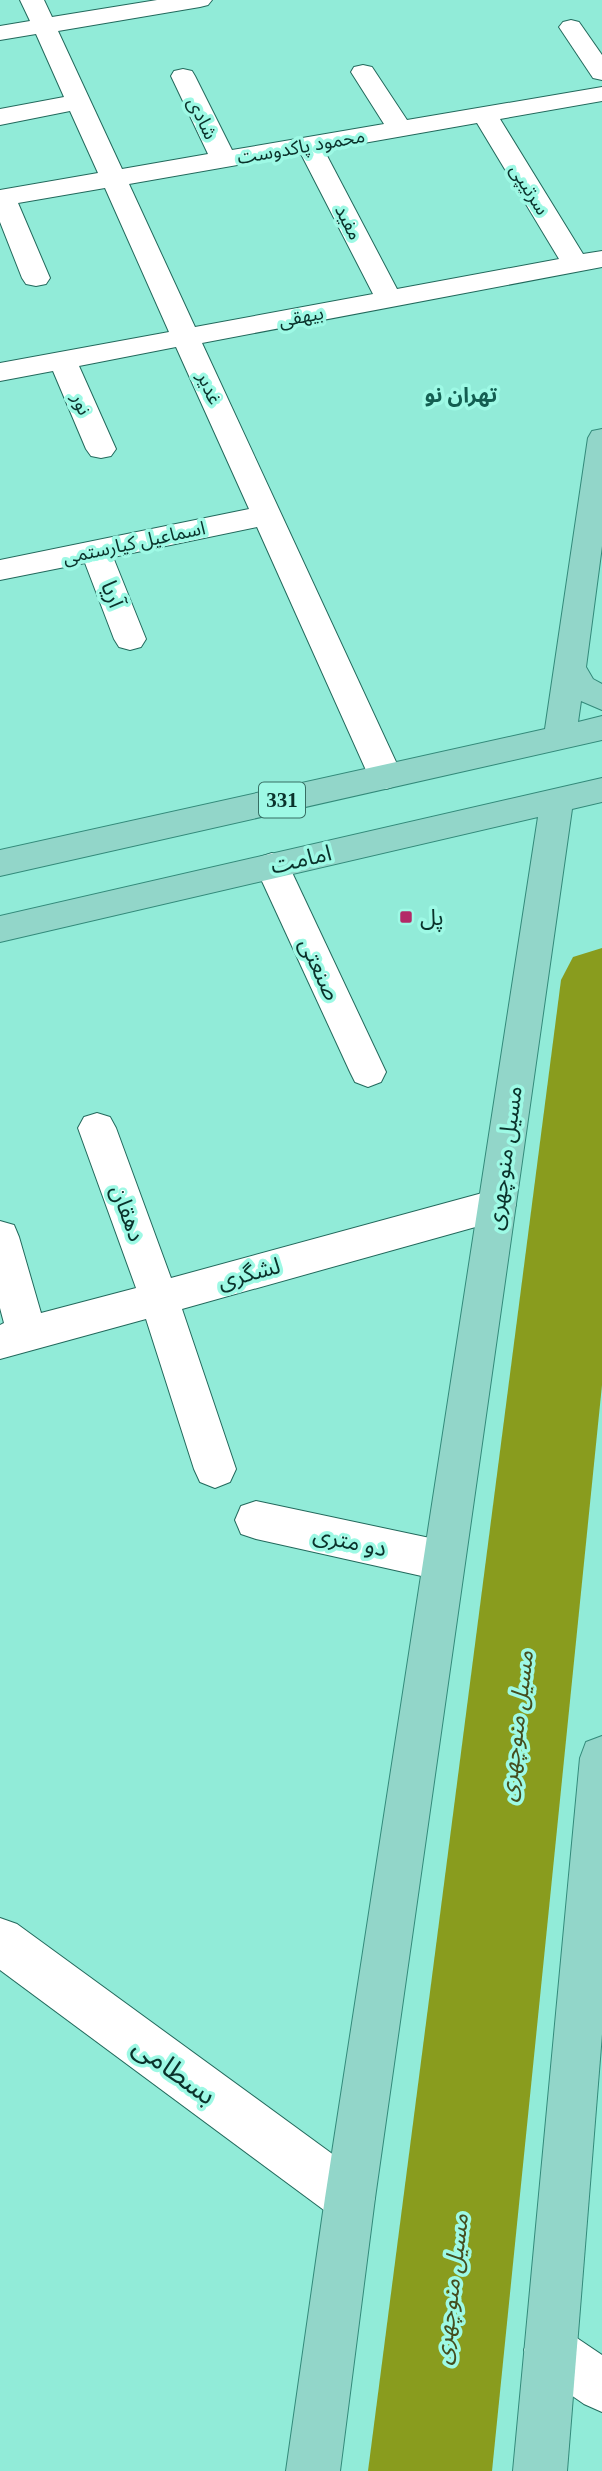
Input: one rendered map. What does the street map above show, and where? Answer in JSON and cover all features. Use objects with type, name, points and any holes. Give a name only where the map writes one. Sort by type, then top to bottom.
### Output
[{"type":"main road","points":[[562,737],[602,438]]},
{"type":"main road","points":[[570,667],[582,687],[600,708]]},
{"type":"main road","name":"331","points":[[0,863],[562,737],[600,708]]},
{"type":"main road","name":"امامت","points":[[0,929],[602,789]]},
{"type":"main road","name":"مسیل منوچهری","points":[[313,2471],[350,2198],[559,800]]},
{"type":"main road","points":[[540,2471],[602,1758]]},
{"type":"street","points":[[0,33],[38,13],[200,0]]},
{"type":"street","name":"غدیر","points":[[38,13],[386,777]]},
{"type":"street","points":[[571,27],[602,73]]},
{"type":"street","points":[[363,72],[400,129]]},
{"type":"street","name":"شادی","points":[[183,76],[223,159]]},
{"type":"street","name":"محمود پاکدوست","points":[[2,198],[602,94]]},
{"type":"street","points":[[0,117],[78,103]]},
{"type":"street","name":"سرتیپی","points":[[484,114],[589,262]]},
{"type":"street","name":"مفید","points":[[309,145],[389,299]]},
{"type":"street","points":[[2,198],[36,278]]},
{"type":"street","name":"بیهقی","points":[[0,372],[589,262]]},
{"type":"street","name":"نور","points":[[63,360],[101,449]]},
{"type":"street","name":"اسماعیل کیارستمی","points":[[0,570],[267,515]]},
{"type":"street","name":"آریا","points":[[95,550],[130,639]]},
{"type":"street","name":"صنعتی","points":[[272,866],[368,1072]]},
{"type":"street","name":"دهقان","points":[[97,1128],[159,1298],[215,1469]]},
{"type":"street","name":"لشگری","points":[[14,1338],[497,1205]]},
{"type":"street","points":[[0,1237],[14,1338]]},
{"type":"street","name":"دو متری","points":[[256,1520],[444,1561]]},
{"type":"street","name":"بسطامی","points":[[0,1941],[350,2198]]},
{"type":"street","points":[[550,2350],[602,2386]]},
{"type":"waterway","name":"مسیل منوچهری","points":[[430,2471],[602,980]]},
{"type":"place","name":"پل","points":[[406,917]]},
{"type":"district","name":"تهران نو","points":[[461,395]]}]
